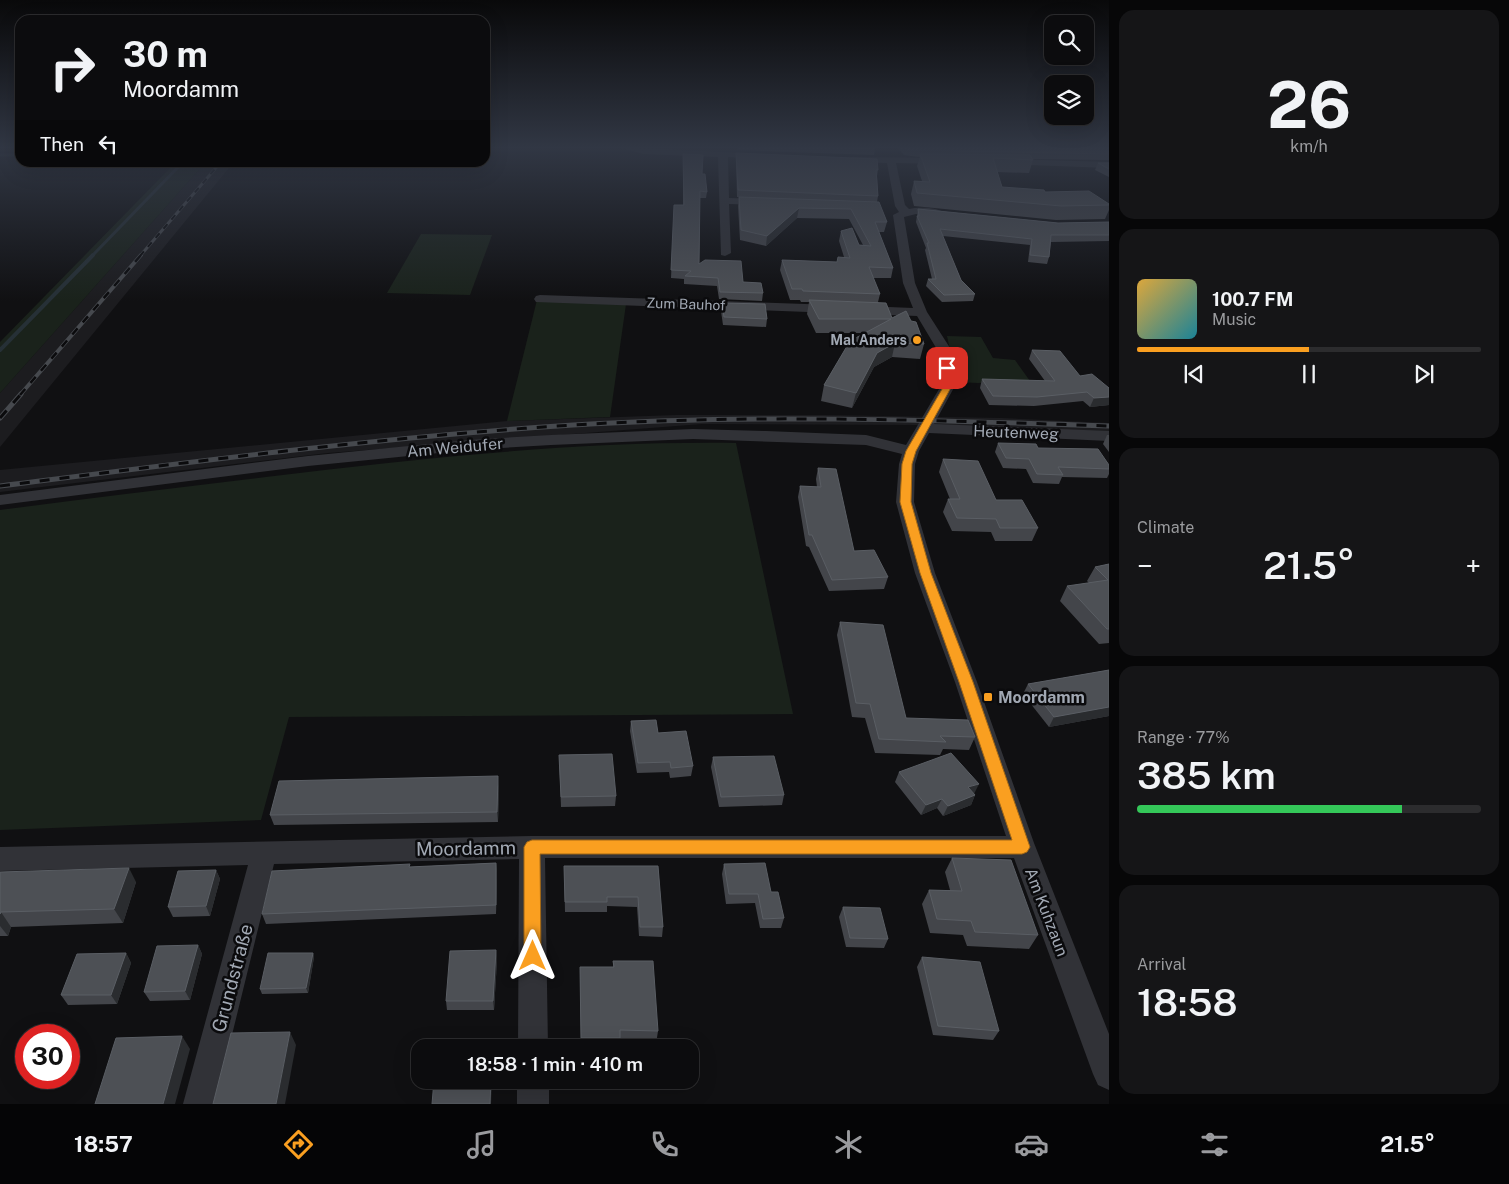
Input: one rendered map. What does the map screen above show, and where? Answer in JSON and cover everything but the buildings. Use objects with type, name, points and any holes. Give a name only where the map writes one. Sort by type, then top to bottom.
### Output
[{"type":"street","points":[[899,199],[900,206],[906,212]]},
{"type":"street","points":[[724,253],[723,201],[772,203]]},
{"type":"street","points":[[888,207],[906,212],[952,215]]},
{"type":"street","name":"Am Kuhzaun","points":[[906,212],[898,215],[909,283],[921,312],[945,352],[949,384],[911,451],[907,464],[905,502],[925,573],[966,682],[1022,847],[1109,1074]]},
{"type":"street","name":"Zum Bauhof","points":[[540,299],[921,312]]},
{"type":"street","name":"Heutenweg","points":[[924,428],[1109,436]]},
{"type":"street","name":"Am Weidufer","points":[[0,500],[308,461],[469,445],[551,440],[693,434],[766,436],[866,440],[911,451]]},
{"type":"street","points":[[532,847],[533,1039]]},
{"type":"street","name":"Moordamm","points":[[0,858],[532,847],[1022,847]]},
{"type":"street","name":"Grundstraße","points":[[199,1104],[264,852]]},
{"type":"street","points":[[533,1089],[533,1104]]},
{"type":"shaded area","points":[[140,199],[173,199],[0,393],[0,342]]},
{"type":"shaded area","points":[[173,199],[204,199],[0,447],[0,393]]},
{"type":"shaded area","points":[[421,234],[492,235],[470,295],[387,293]]},
{"type":"shaded area","points":[[537,300],[626,304],[610,417],[507,421]]},
{"type":"shaded area","points":[[947,336],[981,337],[993,358],[1015,360],[1030,381],[957,382]]},
{"type":"shaded area","points":[[676,415],[1001,418],[1109,423],[1109,432],[919,425],[702,424],[328,453],[0,492],[0,470],[507,421]]},
{"type":"shaded area","points":[[736,443],[793,714],[289,717],[261,820],[0,830],[0,510],[442,457],[618,445]]},
{"type":"waterway","points":[[92,256],[148,199]]},
{"type":"waterway","points":[[0,350],[93,255]]},
{"type":"railway","points":[[140,256],[190,199]]},
{"type":"railway","points":[[20,395],[141,255]]},
{"type":"railway","points":[[0,418],[21,394]]},
{"type":"railway","points":[[0,486],[357,443],[573,425],[707,420],[841,419],[1109,426]]},
{"type":"place","name":"Mal Anders","points":[[917,340]]},
{"type":"place","name":"Moordamm","points":[[988,697]]},
{"type":"route","points":[[533,956],[532,847],[1022,847],[966,682],[925,573],[905,502],[907,464],[911,451],[949,384],[947,368]]}]
